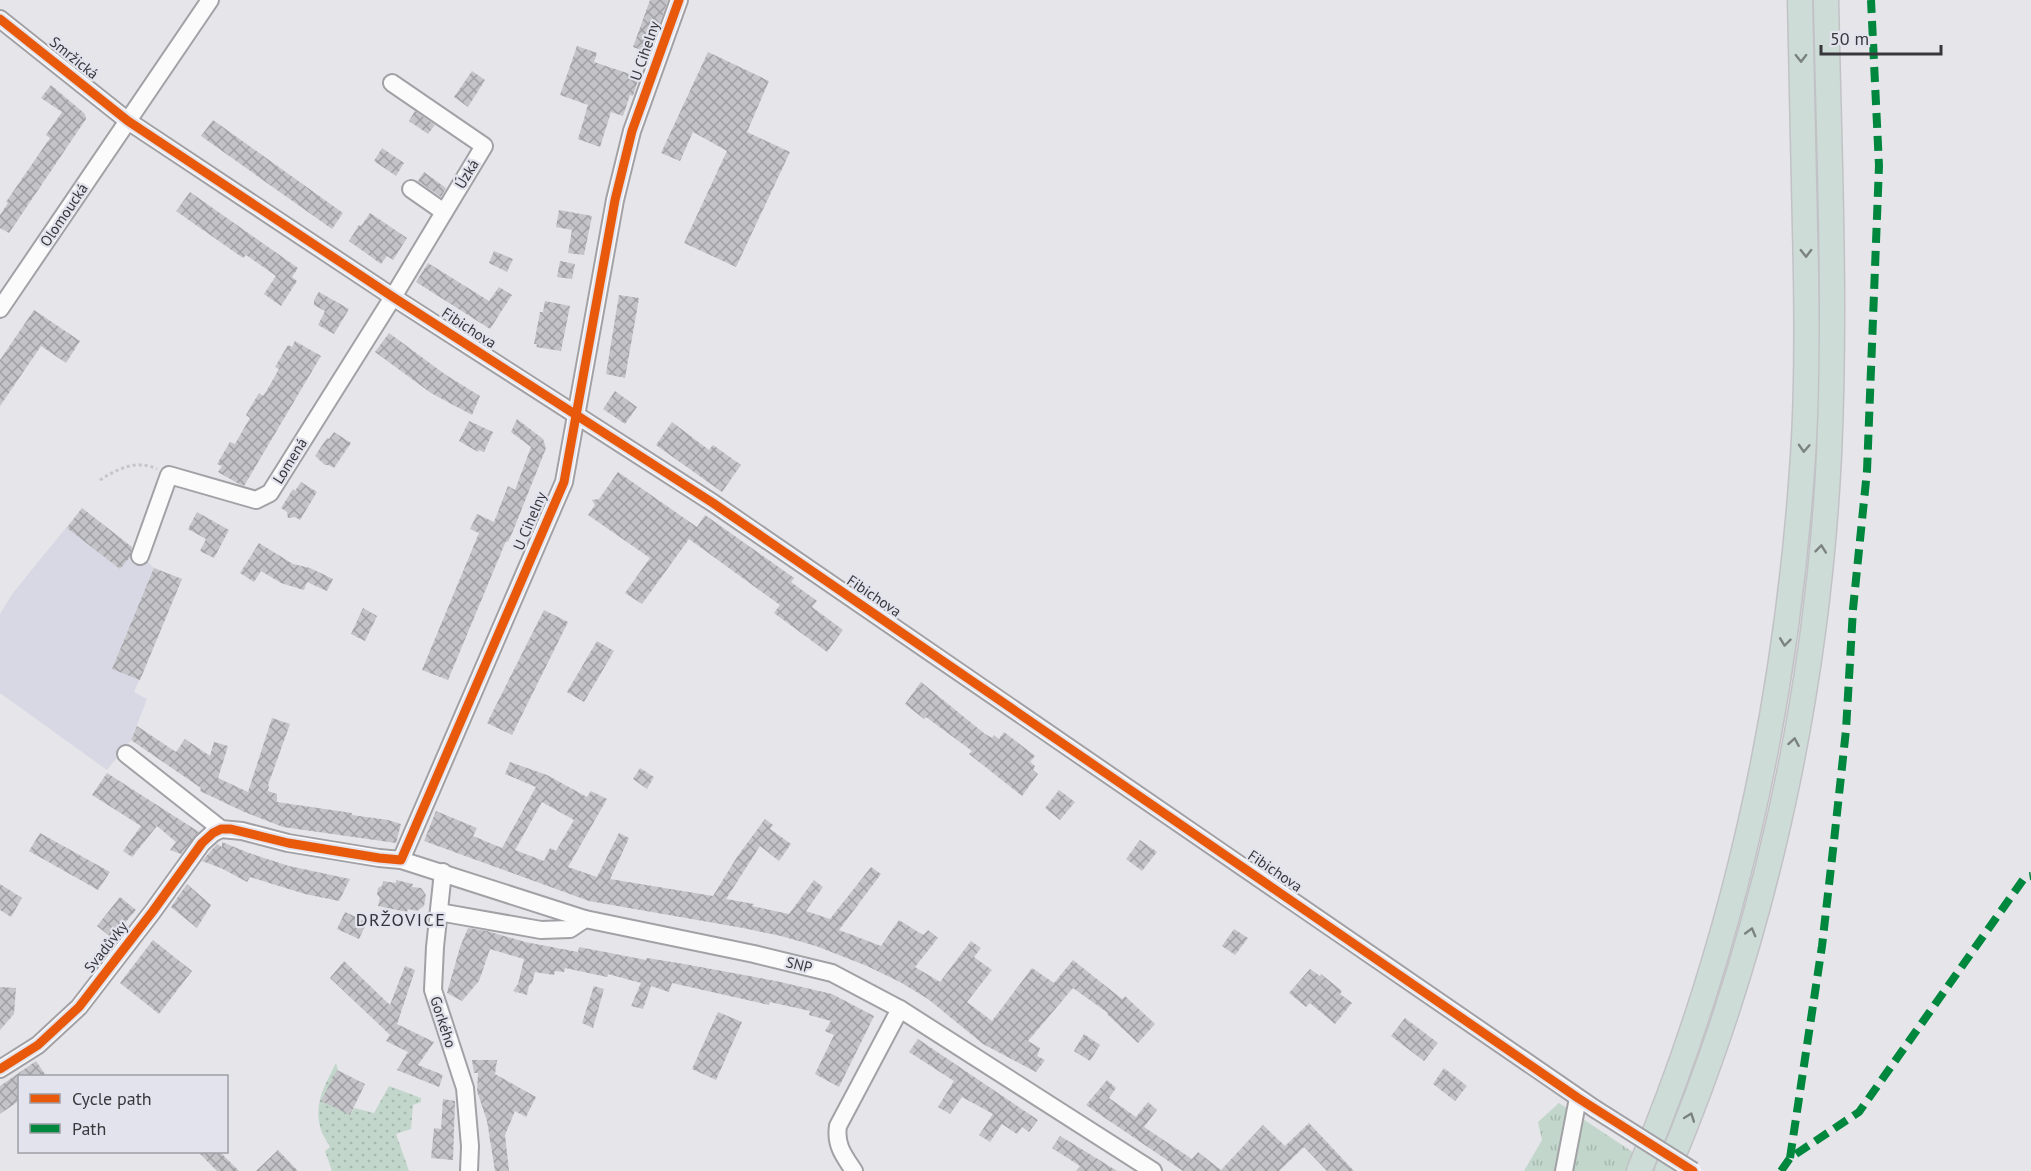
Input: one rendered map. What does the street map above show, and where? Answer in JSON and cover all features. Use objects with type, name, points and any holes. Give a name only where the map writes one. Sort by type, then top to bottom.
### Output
[{"type":"highway","points":[[1639,1171],[1663,1115],[1695,1028],[1724,930],[1748,840],[1783,656],[1804,453],[1806,364],[1800,0]]},
{"type":"highway","points":[[1667,1171],[1687,1125],[1720,1035],[1750,935],[1773,846],[1808,659],[1822,540],[1828,456],[1832,266],[1826,0]]},
{"type":"street","name":"Olomoucká","points":[[0,309],[210,0]]},
{"type":"street","name":"U Cihelny","points":[[401,860],[564,482],[615,200],[632,131],[679,0]]},
{"type":"street","name":"Smržická","points":[[0,19],[128,121]]},
{"type":"street","name":"Úzká","points":[[392,83],[484,146],[393,297]]},
{"type":"street","name":"Fibichova","points":[[128,121],[393,297],[712,503],[1578,1098],[1693,1171]]},
{"type":"street","points":[[411,189],[444,212]]},
{"type":"street","name":"Lomená","points":[[169,475],[256,500],[270,493],[393,297]]},
{"type":"street","points":[[140,556],[169,475]]},
{"type":"street","points":[[126,754],[221,829],[242,831],[300,845],[401,860]]},
{"type":"street","name":"Svadůvky","points":[[0,1070],[38,1044],[79,1007],[202,843],[221,829]]},
{"type":"street","name":"SNP","points":[[401,860],[585,919],[754,954],[832,973],[900,1009],[1153,1171]]},
{"type":"street","name":"Gorkého","points":[[443,872],[433,990],[465,1088],[470,1146],[469,1171]]},
{"type":"street","points":[[439,912],[541,930],[570,928],[585,919]]},
{"type":"street","points":[[854,1171],[838,1148],[838,1126],[900,1009]]},
{"type":"street","points":[[1564,1171],[1578,1098]]},
{"type":"path","points":[[100,480],[114,471],[132,465],[151,466],[169,475]]},
{"type":"shaded area","points":[[82,508],[154,568],[182,579],[134,692],[147,699],[131,740],[107,770],[0,693],[0,614],[13,593]]},
{"type":"green space","points":[[336,1063],[338,1070],[323,1101],[351,1114],[354,1108],[374,1113],[389,1086],[421,1098],[421,1102],[413,1105],[411,1129],[396,1134],[409,1171],[332,1171],[325,1151],[330,1147],[321,1129],[319,1109],[322,1093]]},
{"type":"green space","points":[[1559,1103],[1634,1153],[1626,1171],[1524,1171],[1542,1140],[1538,1122]]},
{"type":"building","points":[[650,0],[668,0],[649,53],[633,47]]},
{"type":"building","points":[[577,46],[597,53],[594,62],[639,77],[623,116],[611,112],[600,147],[578,139],[588,105],[560,95]]},
{"type":"building","points":[[708,52],[769,81],[747,132],[790,152],[736,267],[684,243],[727,151],[693,132],[680,161],[661,153]]},
{"type":"building","points":[[472,71],[485,80],[468,107],[454,97]]},
{"type":"building","points":[[51,85],[85,114],[86,119],[9,233],[0,228],[0,215],[8,203],[6,202],[50,138],[46,135],[62,112],[41,98]]},
{"type":"building","points":[[415,111],[435,125],[428,134],[409,121]]},
{"type":"building","points":[[213,120],[343,213],[332,229],[201,136]]},
{"type":"building","points":[[382,148],[404,163],[396,176],[374,161]]},
{"type":"building","points":[[424,172],[446,188],[441,197],[418,181]]},
{"type":"building","points":[[190,192],[298,268],[292,277],[297,281],[281,306],[264,294],[276,276],[246,255],[243,258],[176,211]]},
{"type":"building","points":[[559,210],[592,216],[584,255],[568,253],[572,230],[556,227]]},
{"type":"building","points":[[370,213],[407,238],[393,260],[387,256],[381,264],[349,241]]},
{"type":"building","points":[[494,251],[513,259],[507,272],[489,263]]},
{"type":"building","points":[[560,261],[575,264],[572,279],[557,277]]},
{"type":"building","points":[[428,263],[489,301],[499,287],[512,295],[490,329],[416,282]]},
{"type":"building","points":[[319,292],[349,309],[334,334],[318,325],[325,311],[314,305]]},
{"type":"building","points":[[619,295],[639,298],[625,378],[606,374]]},
{"type":"building","points":[[545,301],[570,306],[561,351],[536,347],[537,344],[534,344],[540,312],[543,312]]},
{"type":"building","points":[[34,310],[80,341],[66,363],[41,346],[0,406],[0,360]]},
{"type":"building","points":[[389,333],[446,375],[480,396],[472,415],[431,393],[375,352]]},
{"type":"building","points":[[295,341],[321,356],[244,486],[218,472],[222,466],[217,464],[230,442],[235,444],[250,418],[246,415],[259,393],[263,396],[267,390],[279,369],[275,367],[288,345],[292,347]]},
{"type":"building","points":[[615,391],[637,407],[625,424],[603,409]]},
{"type":"building","points":[[517,419],[543,439],[546,448],[513,531],[508,542],[506,541],[448,680],[422,670],[479,533],[470,529],[477,514],[494,522],[508,486],[515,490],[531,447],[511,432]]},
{"type":"building","points":[[469,421],[493,432],[484,452],[479,450],[478,452],[459,441]]},
{"type":"building","points":[[672,422],[709,450],[713,445],[741,465],[722,492],[656,445]]},
{"type":"building","points":[[334,432],[351,443],[334,468],[325,465],[315,456]]},
{"type":"building","points":[[618,472],[697,527],[705,515],[794,578],[791,582],[817,601],[812,607],[843,630],[827,652],[774,613],[780,605],[689,539],[642,604],[625,593],[650,558],[588,515],[595,505],[592,500],[599,499]]},
{"type":"building","points":[[301,482],[317,492],[300,520],[295,517],[288,518],[287,512],[281,508],[293,489],[295,491]]},
{"type":"building","points":[[82,508],[132,547],[130,557],[120,569],[67,528]]},
{"type":"building","points":[[197,512],[229,530],[214,558],[200,551],[206,539],[188,529]]},
{"type":"building","points":[[259,543],[293,564],[310,568],[333,579],[327,591],[307,582],[304,590],[281,583],[261,571],[254,582],[240,573]]},
{"type":"building","points":[[154,568],[182,579],[140,680],[112,669]]},
{"type":"building","points":[[363,608],[377,616],[365,641],[351,634]]},
{"type":"building","points":[[544,610],[568,622],[512,735],[487,723]]},
{"type":"building","points":[[597,641],[614,651],[584,702],[567,692]]},
{"type":"building","points":[[921,682],[985,734],[992,738],[994,735],[999,739],[1004,732],[1035,756],[1030,762],[1035,766],[1033,770],[1038,774],[1022,796],[969,754],[972,751],[905,704]]},
{"type":"building","points":[[272,718],[290,724],[268,785],[268,791],[277,794],[277,802],[352,813],[352,815],[401,824],[396,843],[283,827],[200,791],[201,788],[131,740],[137,726],[176,752],[185,739],[210,756],[214,742],[228,746],[218,778],[248,792]]},
{"type":"building","points":[[510,762],[547,775],[587,797],[591,791],[607,799],[568,867],[597,877],[619,833],[629,838],[610,879],[713,896],[737,857],[765,819],[773,825],[770,829],[791,844],[779,861],[760,846],[726,899],[789,914],[814,880],[823,887],[806,911],[830,919],[871,867],[881,874],[839,930],[881,946],[899,920],[923,935],[928,930],[938,938],[915,967],[940,982],[971,941],[981,948],[974,957],[992,970],[967,1002],[992,1021],[1032,968],[1054,983],[1073,960],[1122,999],[1125,996],[1155,1024],[1138,1043],[1108,1013],[1073,988],[1028,1041],[1040,1048],[1037,1056],[1045,1060],[1036,1072],[983,1044],[928,999],[900,982],[816,946],[743,928],[589,901],[424,841],[436,811],[477,828],[473,836],[502,848],[536,787],[505,774]],"holes":[[[542,802],[574,820],[556,851],[550,848],[544,861],[515,850]]]},
{"type":"building","points":[[640,768],[654,777],[647,789],[633,779]]},
{"type":"building","points":[[107,773],[199,832],[181,854],[170,850],[176,842],[157,826],[132,857],[123,851],[141,826],[92,795]]},
{"type":"building","points":[[1059,790],[1075,802],[1060,820],[1045,808]]},
{"type":"building","points":[[40,833],[110,872],[98,890],[29,851]]},
{"type":"building","points":[[1140,840],[1157,852],[1142,871],[1126,859]]},
{"type":"building","points":[[222,842],[289,866],[350,879],[339,901],[305,894],[250,877],[247,882],[202,861],[217,844],[222,847]]},
{"type":"building","points":[[396,880],[421,888],[426,895],[424,906],[417,911],[408,909],[407,912],[378,906],[380,898],[377,894],[378,888],[382,886],[383,881],[396,883]]},
{"type":"building","points":[[0,884],[22,898],[11,917],[0,910]]},
{"type":"building","points":[[187,884],[211,905],[197,928],[171,907]]},
{"type":"building","points":[[120,897],[136,910],[112,938],[97,926]]},
{"type":"building","points":[[345,912],[367,922],[359,939],[337,929]]},
{"type":"building","points":[[468,928],[578,952],[579,947],[776,981],[832,994],[874,1016],[839,1087],[815,1074],[834,1035],[825,1031],[831,1021],[809,1015],[810,1011],[770,1002],[769,1005],[672,983],[669,992],[651,986],[643,1009],[631,1006],[641,983],[608,974],[607,977],[565,968],[564,972],[555,971],[554,975],[535,972],[527,995],[517,992],[515,994],[516,992],[513,991],[518,984],[524,959],[490,949],[479,981],[462,1001],[447,993]]},
{"type":"building","points":[[1234,929],[1248,938],[1235,955],[1222,946]]},
{"type":"building","points":[[153,940],[192,971],[159,1014],[120,983]]},
{"type":"building","points":[[344,961],[390,1005],[405,966],[415,970],[397,1024],[434,1042],[418,1065],[443,1075],[439,1087],[397,1070],[408,1052],[386,1041],[390,1035],[330,978]]},
{"type":"building","points":[[1310,969],[1320,976],[1321,974],[1342,991],[1340,994],[1352,1003],[1335,1024],[1310,1003],[1306,1007],[1289,993]]},
{"type":"building","points":[[594,986],[604,989],[593,1028],[582,1023]]},
{"type":"building","points":[[0,987],[16,988],[14,1014],[0,1030]]},
{"type":"building","points":[[718,1012],[742,1022],[716,1080],[692,1069]]},
{"type":"building","points":[[1405,1018],[1438,1043],[1424,1061],[1391,1036]]},
{"type":"building","points":[[1084,1034],[1100,1045],[1090,1061],[1074,1051]]},
{"type":"building","points":[[918,1039],[1038,1120],[1029,1132],[1022,1127],[1017,1134],[1002,1124],[990,1142],[979,1135],[993,1114],[962,1097],[950,1114],[938,1107],[954,1081],[909,1052]]},
{"type":"building","points":[[472,1060],[497,1060],[495,1074],[536,1097],[526,1117],[515,1111],[505,1135],[509,1171],[495,1171],[487,1121],[477,1091],[478,1073],[474,1073]]},
{"type":"building","points":[[36,1061],[46,1075],[18,1075],[18,1101],[0,1114],[0,1086]]},
{"type":"building","points":[[1444,1068],[1467,1086],[1455,1101],[1433,1084]]},
{"type":"building","points":[[337,1070],[365,1084],[350,1115],[321,1101]]},
{"type":"building","points":[[1107,1080],[1116,1088],[1109,1098],[1136,1117],[1148,1102],[1157,1110],[1144,1127],[1192,1159],[1198,1152],[1221,1170],[1263,1125],[1285,1146],[1309,1123],[1354,1171],[1327,1171],[1304,1147],[1279,1171],[1183,1171],[1086,1105]]},
{"type":"building","points":[[443,1099],[455,1101],[453,1160],[431,1158],[434,1128],[441,1129]]},
{"type":"building","points":[[1060,1136],[1117,1171],[1076,1171],[1080,1166],[1052,1148]]},
{"type":"building","points":[[278,1150],[298,1171],[256,1171]]},
{"type":"building","points":[[199,1153],[221,1153],[239,1171],[217,1171]]},
{"type":"marked path","points":[[1790,1158],[1822,946],[1834,841],[1846,730],[1853,609],[1867,471],[1879,166],[1871,0]]},
{"type":"marked path","points":[[1781,1171],[1790,1158],[1859,1112],[2025,877],[2031,876]]},
{"type":"cycle path","points":[[0,1069],[38,1045],[79,1007],[202,843],[213,833],[221,829],[231,829],[288,843],[401,860],[564,482],[615,200],[632,131],[679,0]]},
{"type":"cycle path","points":[[0,19],[128,121],[393,297],[713,503],[1578,1098],[1693,1171]]},
{"type":"district","name":"DRŽOVICE","points":[[401,920]]}]
